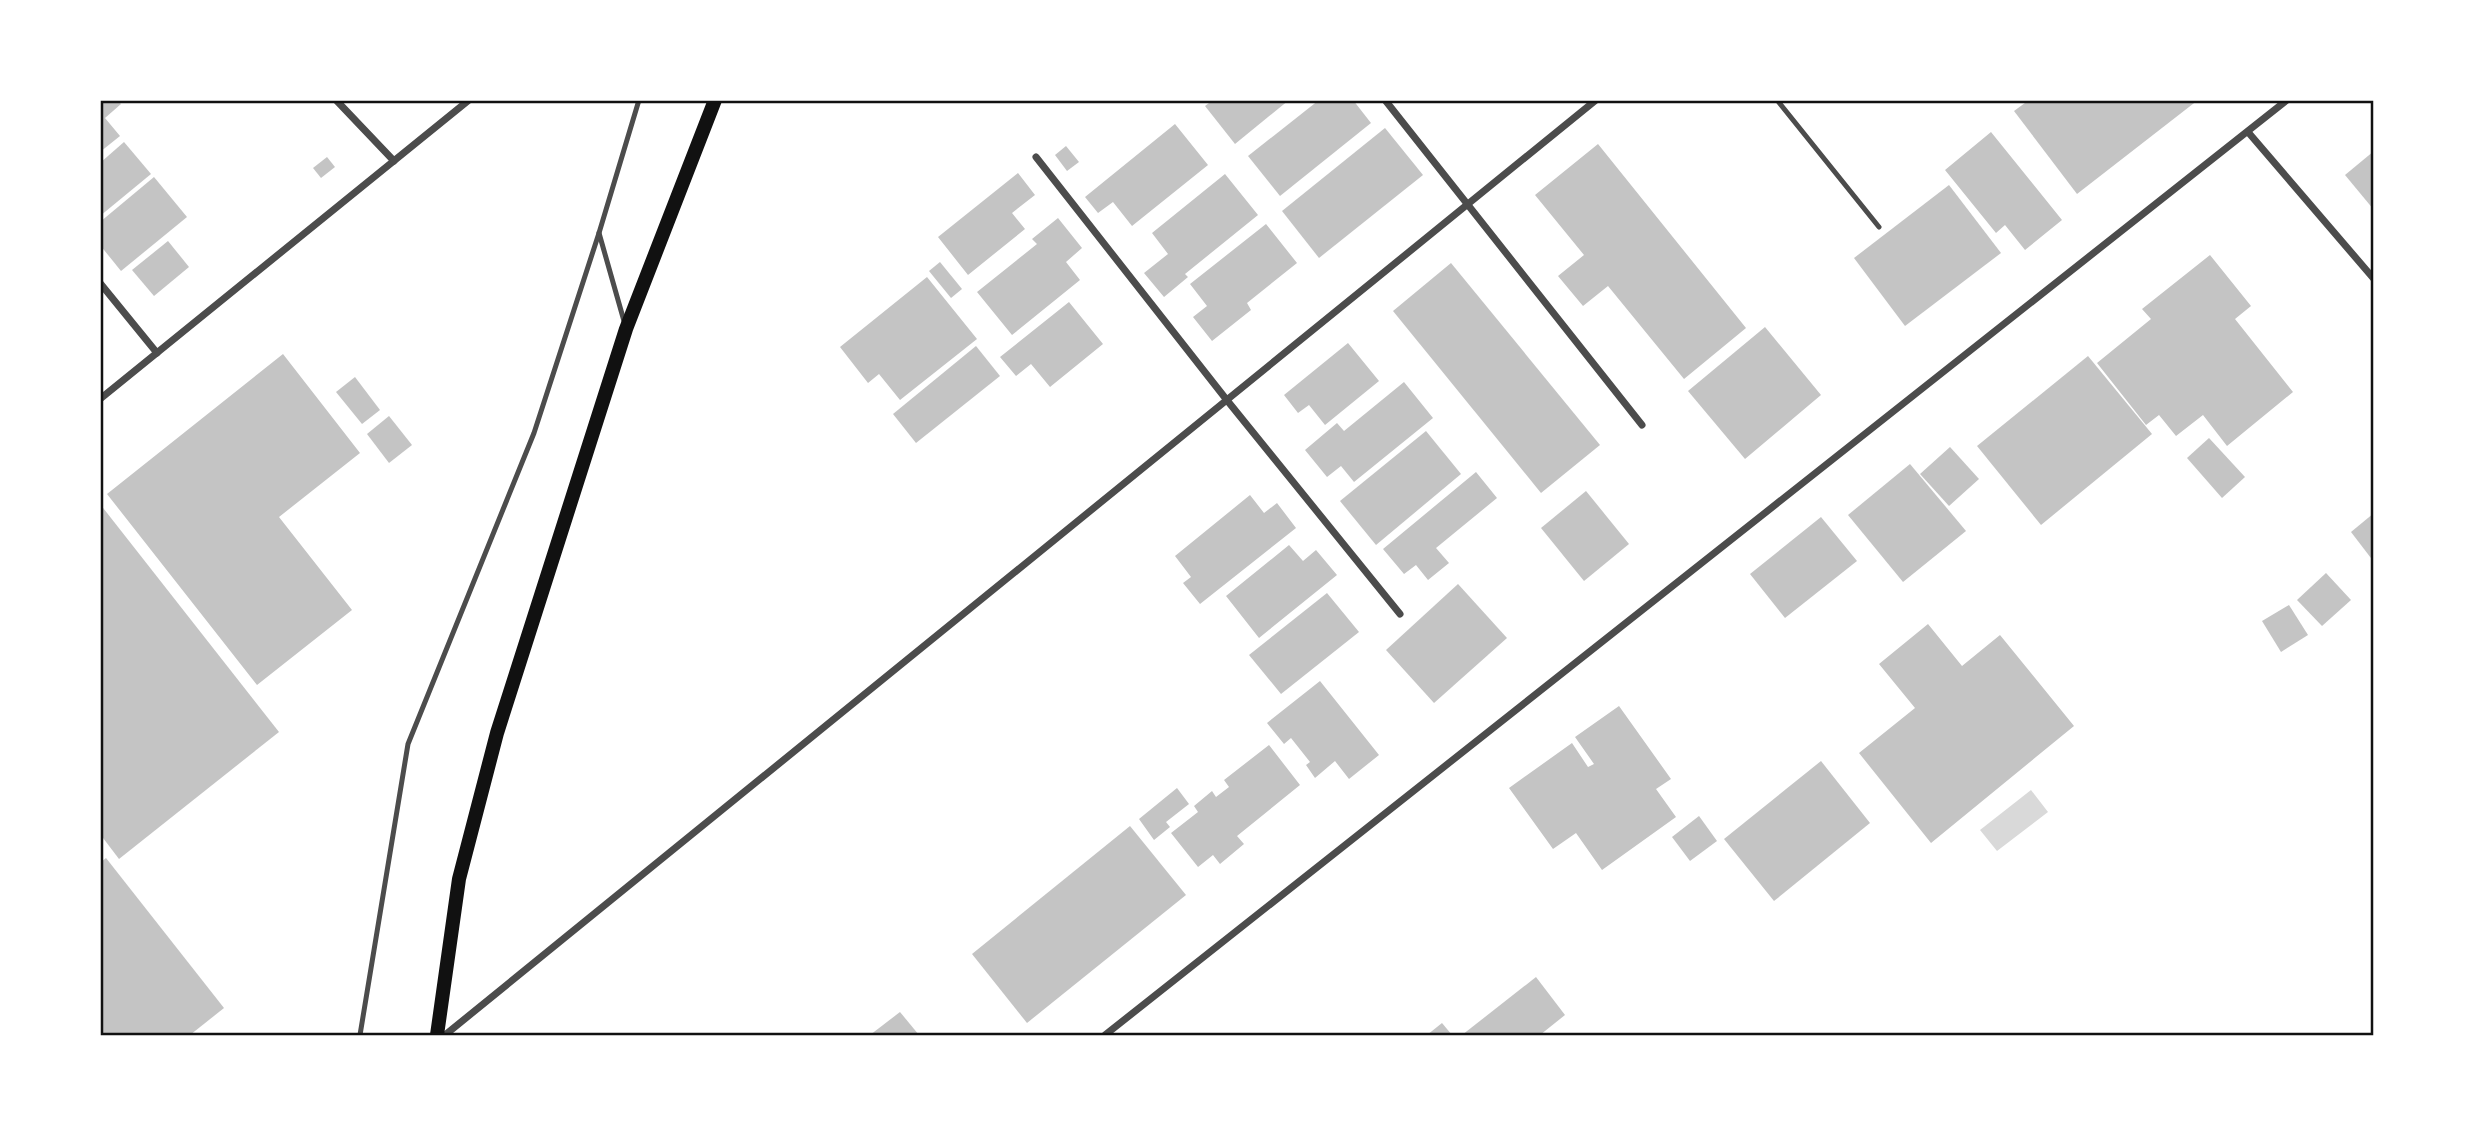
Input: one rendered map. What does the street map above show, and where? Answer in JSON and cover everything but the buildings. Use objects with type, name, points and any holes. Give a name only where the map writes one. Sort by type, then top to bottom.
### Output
[{"type":"main road","points":[[437,1035],[459,879],[497,733],[626,329],[715,100]]},
{"type":"street","points":[[336,100],[394,161]]},
{"type":"street","points":[[100,399],[469,100]]},
{"type":"street","points":[[1385,100],[1643,425]]},
{"type":"street","points":[[444,1035],[1596,100]]},
{"type":"street","points":[[1105,1035],[2287,100]]},
{"type":"street","points":[[2248,132],[2374,279]]},
{"type":"street","points":[[1036,157],[1226,399],[1400,614]]},
{"type":"street","points":[[100,283],[157,353]]},
{"type":"lane","points":[[360,1035],[408,744],[534,433],[639,100]]},
{"type":"lane","points":[[1777,100],[1879,227]]},
{"type":"lane","points":[[599,233],[626,329]]},
{"type":"shaded area","points":[[2031,790],[2048,812],[1997,851],[1980,830]]}]
